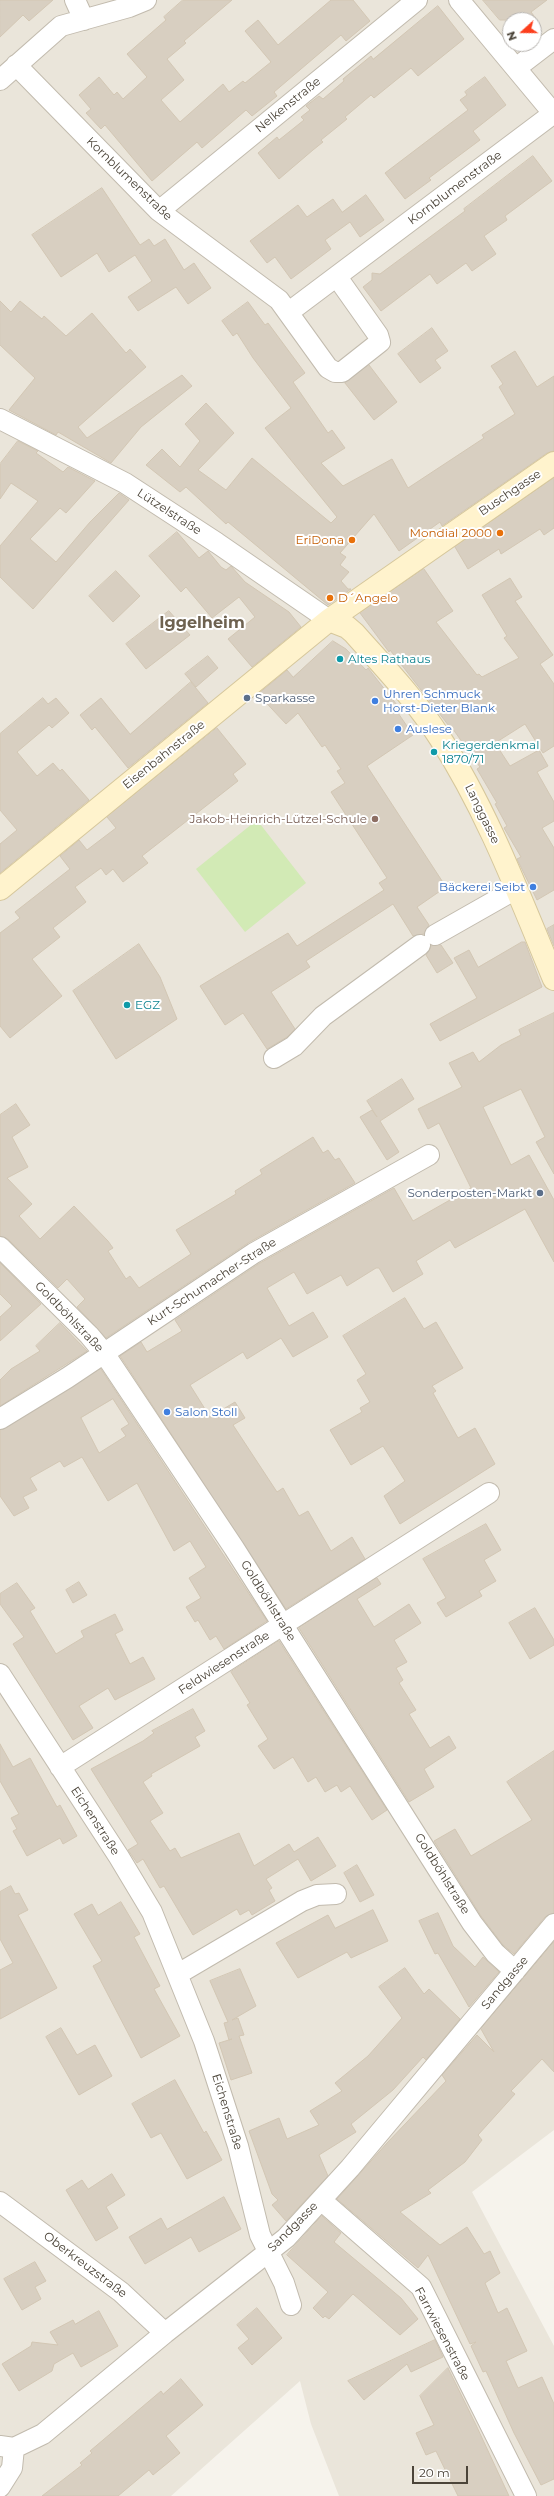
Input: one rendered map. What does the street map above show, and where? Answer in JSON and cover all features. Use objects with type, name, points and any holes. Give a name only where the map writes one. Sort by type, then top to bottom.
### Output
[{"type":"main road","name":"Buschgasse","points":[[329,620],[554,464]]},
{"type":"main road","name":"Eisenbahnstraße","points":[[0,889],[329,620]]},
{"type":"main road","name":"Langgasse","points":[[329,620],[347,627],[354,633],[423,713],[470,790],[516,889],[554,979]]},
{"type":"street","points":[[75,0],[84,20]]},
{"type":"street","points":[[0,80],[53,31],[61,26],[129,7],[146,0]]},
{"type":"street","name":"Nelkenstraße","points":[[159,211],[417,0]]},
{"type":"street","name":"Kornblumenstraße","points":[[289,312],[553,113],[459,0]]},
{"type":"street","points":[[516,68],[554,39]]},
{"type":"street","name":"Kornblumenstraße","points":[[16,64],[159,211],[264,287],[289,312],[328,368],[335,372],[342,372],[380,342],[378,335],[337,277]]},
{"type":"street","name":"Lützelstraße","points":[[0,419],[125,483],[217,543],[329,620]]},
{"type":"street","points":[[274,1058],[294,1046],[323,1016],[428,940],[516,889]]},
{"type":"street","name":"Kurt-Schumacher-Straße","points":[[0,1419],[104,1353],[254,1253],[429,1155]]},
{"type":"street","name":"Goldböhlstraße","points":[[0,1247],[89,1335],[104,1353],[156,1429],[472,1923],[495,1953],[515,1971]]},
{"type":"street","name":"Feldwiesenstraße","points":[[60,1767],[489,1493]]},
{"type":"street","name":"Eichenstraße","points":[[0,1674],[136,1884],[152,1912],[178,1974],[226,2103],[260,2235],[284,2283],[291,2305]]},
{"type":"street","points":[[178,1974],[302,1901],[317,1895],[336,1894]]},
{"type":"street","name":"Sandgasse","points":[[0,2487],[12,2468],[7,2447],[43,2434],[165,2333],[286,2238],[321,2200],[554,1924]]},
{"type":"street","name":"Farrwiesenstraße","points":[[321,2200],[420,2287],[526,2496]]},
{"type":"street","name":"Oberkreuzstraße","points":[[2,2208],[121,2292],[165,2333]]},
{"type":"shaded area","points":[[0,0],[554,0],[554,2130],[472,2192],[554,2346],[554,2496],[339,2496],[311,2424],[300,2381],[171,2496],[0,2496]]},
{"type":"green space","points":[[257,820],[306,883],[245,932],[196,869]]},
{"type":"building","points":[[0,0],[53,0],[29,21],[23,15],[0,37]]},
{"type":"building","points":[[183,0],[232,0],[184,41],[186,43],[167,59],[184,80],[161,100],[180,122],[223,84],[229,92],[243,81],[245,83],[271,62],[245,31],[258,20],[278,45],[331,0],[353,0],[370,21],[346,41],[341,35],[274,92],[277,96],[252,116],[246,110],[202,148],[197,142],[152,181],[105,125],[101,129],[86,113],[91,109],[79,95],[99,77],[114,95],[117,92],[123,99],[147,77],[127,54],[166,20],[164,17]]},
{"type":"building","points":[[483,0],[547,0],[531,12],[502,12],[502,20],[500,20]]},
{"type":"building","points":[[438,6],[464,39],[418,76],[411,68],[374,98],[371,95],[345,117],[347,119],[321,140],[323,142],[279,179],[258,153],[277,137],[279,140],[304,120],[301,117],[310,110],[306,106],[319,96],[323,99],[344,81],[343,79],[371,56],[373,59]]},
{"type":"building","points":[[485,77],[506,105],[473,131],[480,140],[429,178],[431,180],[405,199],[385,173],[468,110],[460,100],[467,95],[465,92]]},
{"type":"building","points":[[533,156],[552,181],[505,216],[507,220],[484,236],[496,254],[472,271],[466,263],[437,284],[430,274],[381,311],[363,287],[372,280],[372,273],[380,274],[465,211],[464,209]]},
{"type":"building","points":[[102,188],[140,245],[149,239],[154,246],[165,239],[184,270],[194,263],[211,288],[188,304],[176,287],[138,311],[128,297],[152,281],[135,255],[109,272],[97,253],[61,277],[32,235]]},
{"type":"building","points":[[366,195],[384,220],[360,237],[350,222],[325,240],[331,249],[291,279],[275,257],[267,263],[250,241],[298,205],[307,217],[333,199],[342,212]]},
{"type":"building","points":[[0,301],[11,312],[20,301],[42,319],[44,316],[66,336],[92,313],[126,353],[130,349],[146,367],[78,427],[87,438],[182,375],[192,386],[141,427],[111,463],[58,432],[56,435],[9,410],[35,378],[0,345]]},
{"type":"building","points":[[248,302],[265,325],[268,323],[305,373],[293,382],[328,433],[332,430],[345,448],[321,463],[343,486],[392,459],[408,488],[484,438],[482,435],[515,414],[499,387],[503,384],[491,366],[515,351],[537,387],[554,376],[554,451],[547,453],[442,526],[440,522],[399,551],[374,514],[340,553],[346,557],[340,565],[349,572],[341,581],[348,589],[351,589],[328,605],[228,522],[226,524],[186,487],[180,492],[146,465],[162,449],[180,467],[200,441],[185,424],[206,403],[234,433],[198,470],[226,490],[252,458],[331,523],[337,517],[265,428],[291,408],[253,358],[237,333],[233,336],[222,321]]},
{"type":"building","points":[[432,328],[448,351],[435,360],[441,368],[420,383],[398,354]]},
{"type":"building","points":[[369,365],[397,402],[374,420],[345,383]]},
{"type":"building","points":[[18,441],[38,451],[36,453],[63,472],[68,467],[95,481],[66,513],[60,508],[30,539],[56,562],[90,522],[119,493],[129,500],[33,609],[0,577],[0,546],[38,501],[11,483],[0,499],[0,464]]},
{"type":"building","points":[[554,478],[554,528],[544,535],[540,529],[501,554],[499,549],[468,569],[455,547]]},
{"type":"building","points":[[177,532],[199,558],[208,551],[221,567],[226,570],[231,566],[245,582],[289,612],[301,627],[252,667],[228,639],[255,617],[239,597],[212,618],[186,587],[181,592],[149,556]]},
{"type":"building","points":[[424,569],[453,611],[436,622],[477,675],[479,674],[482,677],[519,658],[504,638],[507,636],[482,595],[510,578],[522,597],[515,601],[553,655],[540,664],[554,684],[554,746],[543,753],[525,724],[495,743],[510,766],[539,750],[548,766],[537,772],[554,802],[554,821],[542,828],[554,848],[554,890],[537,900],[517,859],[521,857],[504,828],[507,826],[495,804],[497,803],[477,769],[480,767],[450,725],[449,726],[390,650],[389,652],[360,613]]},
{"type":"building","points":[[116,571],[140,596],[113,622],[89,596]]},
{"type":"building","points":[[169,611],[190,635],[146,669],[126,644]]},
{"type":"building","points":[[333,641],[346,649],[366,670],[368,668],[397,705],[394,707],[413,735],[367,766],[446,887],[417,907],[429,925],[424,934],[413,936],[393,904],[306,961],[310,967],[271,992],[295,1029],[287,1037],[267,1049],[243,1013],[225,1025],[200,986],[288,933],[297,946],[384,890],[379,883],[387,878],[331,792],[345,783],[337,771],[341,769],[325,745],[322,747],[298,713],[286,724],[258,694],[287,670],[293,677]]},
{"type":"building","points":[[208,656],[218,668],[196,687],[185,674]]},
{"type":"building","points":[[191,682],[208,703],[128,768],[95,727],[92,730],[80,715],[101,698],[130,734]]},
{"type":"building","points":[[43,698],[48,704],[56,698],[69,713],[52,728],[49,725],[17,752],[37,776],[53,763],[60,771],[62,769],[89,800],[0,873],[0,844],[17,830],[0,810],[0,734]]},
{"type":"building","points":[[217,728],[246,764],[233,774],[238,781],[142,856],[148,863],[123,882],[113,869],[106,875],[101,868],[75,887],[86,902],[53,928],[60,937],[32,959],[62,996],[10,1038],[0,1026],[0,933],[20,918],[15,912],[70,869],[60,856],[79,840],[87,850],[116,828],[107,817]]},
{"type":"building","points":[[554,925],[554,946],[547,929]]},
{"type":"building","points":[[522,942],[525,942],[542,987],[440,1041],[430,1024],[477,998],[454,958],[469,950],[478,967]]},
{"type":"building","name":"EGZ","points":[[139,944],[160,977],[177,1019],[116,1059],[73,991]]},
{"type":"building","points":[[441,945],[453,963],[437,973],[426,955],[431,946]]},
{"type":"building","points":[[554,1013],[554,1174],[536,1142],[545,1137],[521,1089],[483,1107],[511,1165],[529,1155],[554,1200],[554,1262],[525,1209],[455,1248],[450,1240],[416,1261],[423,1274],[393,1292],[379,1268],[376,1268],[347,1286],[341,1275],[307,1294],[294,1272],[267,1288],[289,1326],[313,1312],[328,1337],[293,1357],[281,1338],[247,1359],[243,1352],[190,1385],[210,1417],[235,1402],[245,1418],[233,1425],[277,1492],[283,1488],[299,1516],[308,1511],[331,1551],[352,1537],[365,1559],[286,1609],[120,1356],[141,1342],[147,1352],[182,1331],[175,1320],[260,1263],[394,1188],[413,1221],[471,1188],[439,1123],[428,1129],[418,1109],[462,1087],[449,1063],[473,1052],[479,1062],[501,1045],[521,1035],[519,1030]]},
{"type":"building","points":[[402,1079],[414,1099],[380,1121],[399,1152],[387,1160],[360,1117],[372,1110],[377,1117],[367,1101]]},
{"type":"building","points":[[16,1104],[30,1125],[12,1137],[28,1167],[7,1178],[32,1204],[19,1216],[40,1239],[74,1206],[108,1241],[113,1248],[108,1251],[126,1279],[130,1276],[139,1288],[191,1254],[176,1230],[236,1194],[235,1191],[262,1174],[260,1170],[313,1137],[323,1153],[328,1150],[335,1160],[339,1158],[355,1183],[248,1243],[106,1338],[77,1307],[85,1299],[67,1279],[58,1288],[8,1239],[0,1236],[0,1115]]},
{"type":"building","points":[[0,1263],[41,1304],[0,1341],[0,1317],[12,1306],[0,1294]]},
{"type":"building","points":[[405,1298],[424,1329],[436,1322],[463,1368],[432,1386],[436,1391],[433,1393],[458,1438],[475,1428],[495,1464],[400,1524],[384,1496],[405,1481],[383,1446],[351,1465],[330,1430],[362,1412],[360,1408],[370,1402],[357,1380],[366,1374],[343,1336]]},
{"type":"building","points":[[60,1323],[87,1351],[0,1406],[0,1380],[11,1369],[40,1351],[36,1346]]},
{"type":"building","points":[[101,1369],[267,1621],[224,1649],[216,1636],[210,1640],[198,1620],[195,1622],[186,1607],[201,1598],[189,1578],[206,1567],[190,1541],[174,1551],[137,1483],[108,1501],[82,1457],[64,1467],[60,1461],[30,1478],[37,1490],[23,1497],[29,1508],[14,1516],[0,1496],[0,1430]],"holes":[[[113,1399],[129,1424],[121,1429],[126,1436],[99,1453],[81,1418]]]},
{"type":"building","points":[[486,1524],[501,1550],[484,1560],[496,1581],[479,1591],[482,1596],[446,1617],[437,1603],[446,1598],[423,1559]]},
{"type":"building","points":[[377,1578],[381,1584],[357,1599],[374,1627],[409,1604],[421,1623],[394,1640],[407,1662],[396,1668],[403,1680],[399,1683],[416,1710],[409,1714],[430,1748],[449,1736],[456,1748],[424,1769],[434,1787],[409,1802],[299,1628]]},
{"type":"building","points":[[79,1582],[87,1595],[73,1603],[66,1590]]},
{"type":"building","points":[[17,1583],[35,1608],[30,1611],[56,1654],[84,1637],[81,1631],[115,1614],[123,1630],[115,1634],[130,1664],[143,1657],[155,1679],[115,1700],[108,1688],[79,1706],[93,1728],[73,1740],[13,1644],[24,1637],[0,1604],[0,1594]]},
{"type":"building","points":[[535,1608],[554,1640],[554,1645],[530,1659],[509,1623]]},
{"type":"building","points":[[279,1641],[387,1810],[372,1820],[350,1786],[341,1792],[337,1785],[325,1792],[316,1777],[308,1782],[293,1757],[274,1769],[258,1746],[268,1739],[247,1705],[250,1703],[231,1672]]},
{"type":"building","points":[[193,1709],[205,1731],[195,1737],[200,1746],[151,1774],[152,1776],[143,1782],[163,1813],[150,1821],[170,1851],[175,1848],[181,1858],[239,1833],[254,1866],[289,1844],[294,1852],[318,1837],[336,1866],[311,1881],[298,1859],[266,1879],[272,1888],[269,1890],[275,1901],[252,1915],[249,1910],[240,1915],[237,1909],[193,1935],[164,1886],[160,1888],[143,1859],[137,1863],[128,1850],[138,1844],[91,1769],[143,1741],[154,1733],[152,1731]]},
{"type":"building","points":[[0,1744],[13,1767],[30,1758],[57,1807],[60,1805],[77,1836],[63,1844],[60,1838],[27,1856],[13,1831],[17,1829],[11,1818],[19,1814],[0,1781]]},
{"type":"building","points":[[554,1751],[554,1913],[545,1917],[514,1954],[503,1945],[481,1916],[434,1841],[455,1829],[471,1856],[532,1820],[507,1782]]},
{"type":"building","points":[[357,1865],[374,1895],[360,1902],[344,1873]]},
{"type":"building","points":[[11,1886],[15,1894],[19,1893],[28,1910],[18,1915],[57,1988],[0,2019],[0,1970],[13,1963],[0,1939],[0,1892]]},
{"type":"building","points":[[121,1902],[140,1934],[134,1937],[160,1986],[154,1989],[180,2036],[141,2058],[93,1966],[102,1961],[74,1914],[92,1904],[98,1915]]},
{"type":"building","points":[[373,1910],[388,1941],[351,1958],[347,1952],[298,1978],[276,1943],[328,1915],[335,1928]]},
{"type":"building","points":[[438,1913],[453,1946],[475,1967],[483,1957],[499,1972],[469,2007],[438,1953],[435,1954],[419,1921]]},
{"type":"building","points":[[554,1942],[554,2072],[542,2059],[511,2091],[515,2094],[478,2135],[482,2140],[465,2162],[428,2190],[431,2193],[400,2212],[440,2245],[467,2227],[484,2254],[490,2251],[500,2273],[485,2283],[498,2313],[507,2308],[527,2351],[506,2361],[518,2388],[542,2377],[554,2404],[554,2479],[541,2485],[514,2433],[486,2371],[483,2372],[471,2346],[476,2342],[470,2344],[428,2255],[418,2268],[337,2199],[387,2143],[446,2081],[442,2075],[477,2035],[494,2052],[481,2029]]},
{"type":"building","points":[[405,1968],[424,1994],[429,1989],[460,2019],[426,2060],[423,2057],[393,2090],[351,2124],[356,2132],[319,2155],[328,2176],[286,2221],[272,2205],[278,2200],[272,2194],[249,2131],[279,2118],[287,2139],[319,2125],[310,2111],[342,2091],[335,2083],[368,2056],[402,2018],[379,1987]]},
{"type":"building","points":[[240,1969],[256,2006],[232,2020],[238,2018],[244,2035],[239,2036],[252,2073],[231,2080],[219,2043],[229,2040],[224,2023],[228,2022],[210,1981]]},
{"type":"building","points":[[61,2028],[77,2055],[95,2045],[112,2076],[79,2095],[46,2037]]},
{"type":"building","points":[[175,2080],[204,2133],[206,2131],[222,2160],[187,2179],[161,2133],[151,2138],[132,2104]]},
{"type":"building","points":[[112,2174],[125,2195],[106,2207],[118,2228],[96,2241],[66,2190],[82,2180],[88,2189]]},
{"type":"building","points":[[224,2197],[241,2229],[199,2252],[191,2237],[145,2264],[129,2237],[161,2218],[167,2229]]},
{"type":"building","points":[[322,2216],[341,2233],[334,2242],[401,2298],[418,2319],[400,2335],[353,2294],[329,2319],[325,2316],[323,2318],[313,2308],[328,2292],[287,2255]]},
{"type":"building","points":[[35,2262],[46,2281],[35,2287],[41,2299],[22,2310],[4,2279]]},
{"type":"building","points":[[257,2308],[282,2338],[252,2365],[238,2348],[249,2339],[237,2325]]},
{"type":"building","points":[[99,2311],[118,2346],[81,2367],[73,2353],[54,2364],[52,2371],[19,2391],[2,2364],[31,2346],[32,2342],[58,2345],[50,2332],[73,2320],[75,2324]]},
{"type":"building","points":[[435,2340],[443,2357],[411,2372],[407,2364],[364,2400],[348,2381]]},
{"type":"building","points":[[448,2368],[509,2496],[458,2496],[436,2451],[426,2455],[416,2433],[434,2425],[420,2396]]},
{"type":"building","points":[[181,2379],[203,2405],[166,2436],[180,2453],[153,2475],[149,2470],[118,2496],[42,2496],[82,2465],[80,2463],[92,2453],[90,2451],[161,2391],[163,2394]]},
{"type":"place","name":"Mondial 2000","points":[[500,533]]},
{"type":"place","name":"EriDona","points":[[352,540]]},
{"type":"place","name":"D´Angelo","points":[[330,598]]},
{"type":"place","name":"Altes Rathaus","points":[[340,659]]},
{"type":"place","name":"Sparkasse","points":[[247,698]]},
{"type":"place","name":"Uhren Schmuck Horst-Dieter Blank","points":[[375,701]]},
{"type":"place","name":"Auslese","points":[[398,729]]},
{"type":"place","name":"Kriegerdenkmal 1870/71","points":[[434,752]]},
{"type":"place","name":"Jakob-Heinrich-Lützel-Schule","points":[[375,819]]},
{"type":"place","name":"Bäckerei Seibt","points":[[533,887]]},
{"type":"place","name":"EGZ","points":[[127,1005]]},
{"type":"place","name":"Sonderposten-Markt","points":[[540,1193]]},
{"type":"place","name":"Salon Stoll","points":[[167,1412]]},
{"type":"district","name":"Iggelheim","points":[[202,623]]}]
